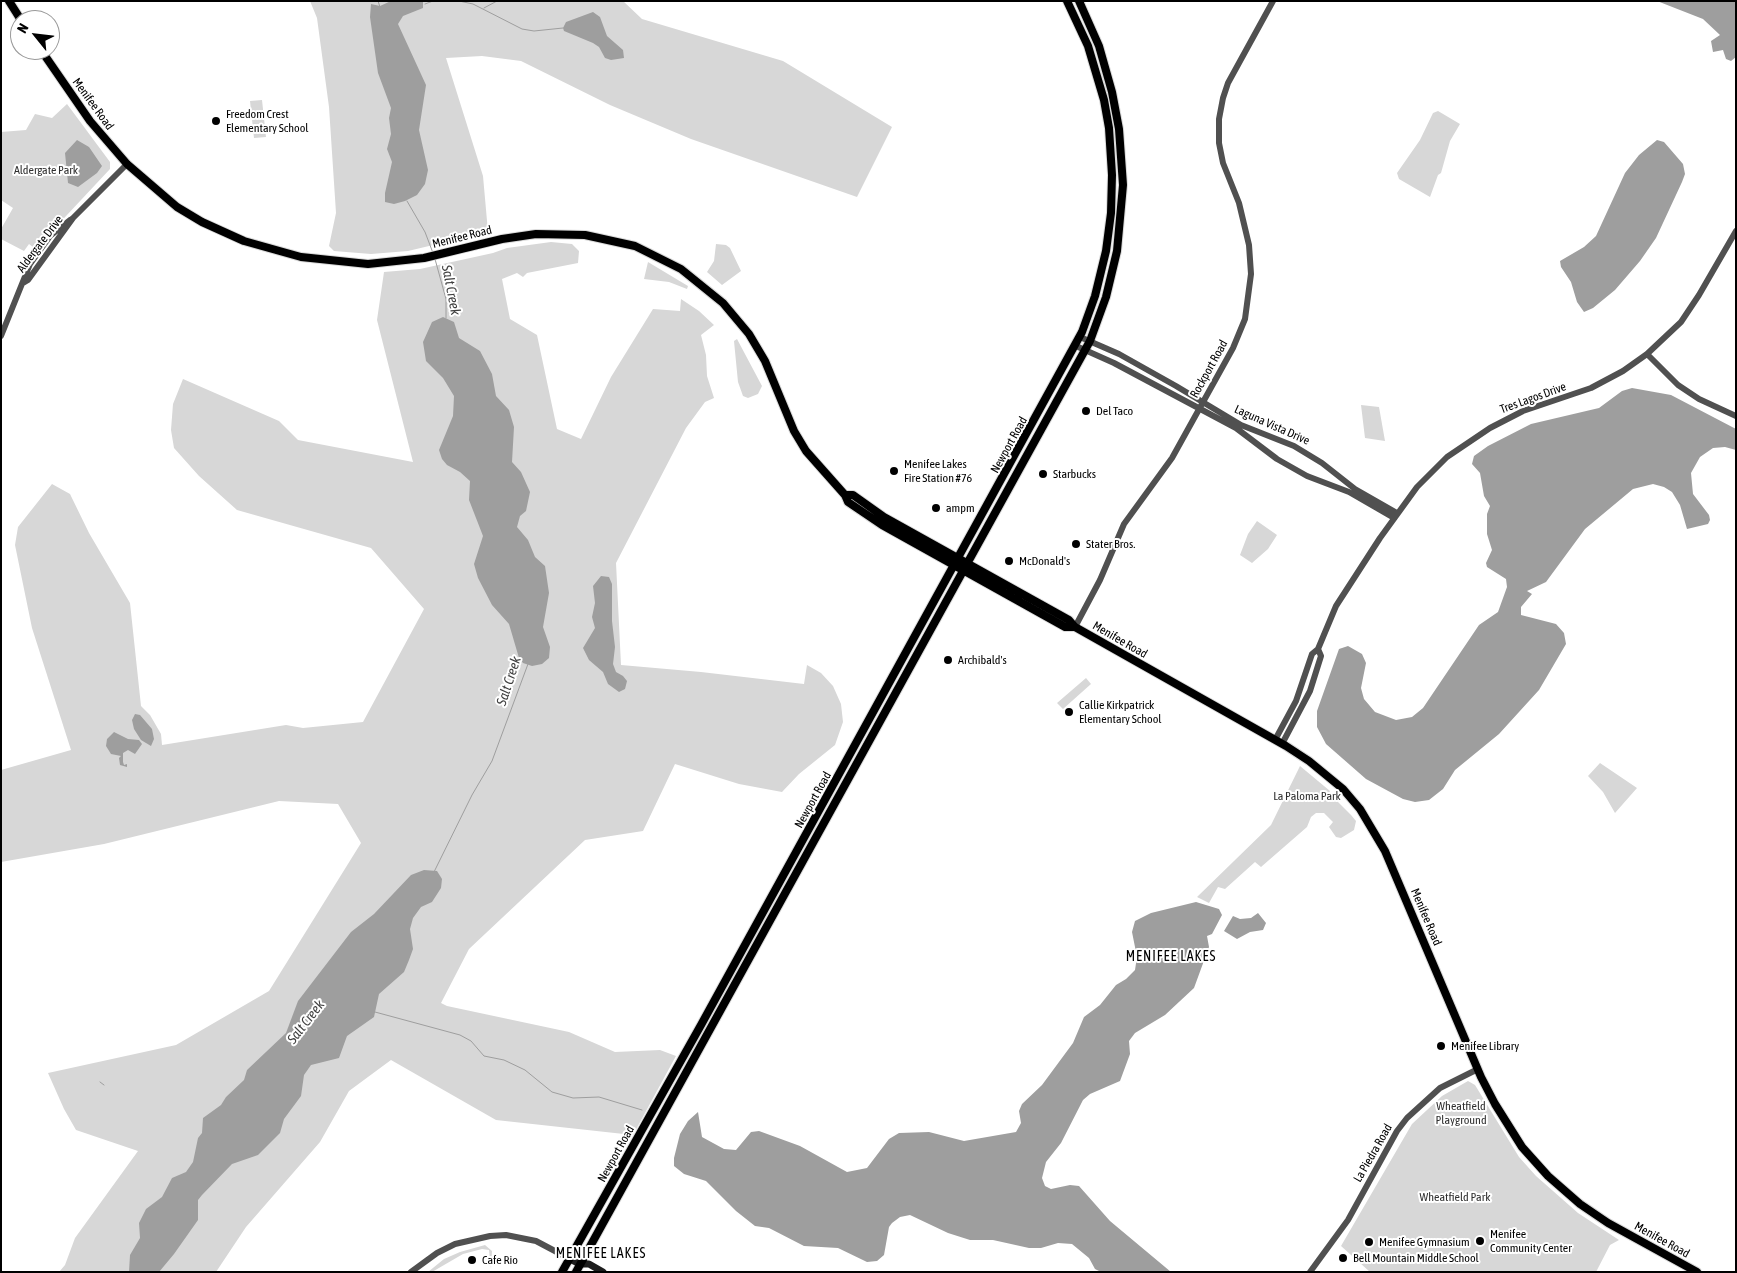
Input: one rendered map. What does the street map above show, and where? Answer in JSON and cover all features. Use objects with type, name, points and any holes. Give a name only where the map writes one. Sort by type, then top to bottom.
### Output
[{"type":"main road","name":"Newport Road","points":[[562,1272],[956,566],[1080,337],[1095,296],[1106,251],[1111,213],[1112,175],[1109,128],[1104,100],[1088,46],[1067,1]]},
{"type":"main road","name":"Newport Road","points":[[578,1268],[1090,341],[1106,297],[1117,251],[1123,185],[1119,129],[1112,92],[1099,46],[1079,1]]},
{"type":"main road","name":"Menifee Road","points":[[48,60],[90,121],[127,164],[153,188],[183,210],[244,241],[287,254],[323,261],[368,264],[406,261],[536,234],[585,235],[634,246],[681,269],[723,303],[749,334],[765,361],[794,431],[821,470],[845,495],[848,502],[873,520],[1065,627],[1074,627]]},
{"type":"main road","name":"Menifee Road","points":[[845,495],[853,495],[884,517],[969,562],[1069,620],[1074,627],[1279,742],[1321,770],[1337,784],[1360,809],[1384,851],[1478,1069],[1495,1104],[1522,1147],[1565,1192],[1598,1216],[1696,1272]]},
{"type":"main road","points":[[570,1259],[584,1272]]},
{"type":"main road","points":[[578,1268],[588,1264],[603,1272]]},
{"type":"street","name":"Rockport Road","points":[[1074,627],[1100,580],[1124,524],[1168,464],[1239,335],[1250,290],[1250,254],[1245,222],[1225,170],[1219,143],[1219,119],[1224,94],[1273,1]]},
{"type":"street","name":"Aldergate Drive","points":[[1,336],[23,283],[23,278],[30,264],[50,236],[73,218],[127,164]]},
{"type":"street","name":"Tres Lagos Drive","points":[[1279,742],[1310,691],[1321,656],[1318,649],[1341,598],[1396,516],[1435,469],[1480,433],[1517,414],[1591,388],[1623,371],[1647,354],[1681,322],[1736,231]]},
{"type":"street","name":"Laguna Vista Drive","points":[[1080,337],[1201,406],[1236,428],[1292,468],[1316,481],[1349,492],[1396,516]]},
{"type":"street","name":"Laguna Vista Drive","points":[[1076,346],[1241,425],[1284,441],[1313,457],[1355,490],[1396,516]]},
{"type":"street","points":[[1647,354],[1678,385],[1699,399],[1736,416]]},
{"type":"street","name":"La Piedra Road","points":[[1310,1272],[1348,1220],[1397,1131],[1407,1118],[1440,1088],[1478,1069]]},
{"type":"street","points":[[411,1272],[432,1256],[455,1244],[490,1236],[506,1235],[536,1241],[570,1259]]},
{"type":"green space","points":[[310,1],[623,1],[642,19],[783,61],[892,127],[857,197],[691,139],[610,105],[521,61],[482,56],[446,58],[483,176],[488,232],[408,251],[371,254],[334,251],[329,246],[336,213],[329,107],[317,18]]},
{"type":"green space","points":[[262,100],[266,137],[254,138],[250,101]]},
{"type":"green space","name":"Aldergate Park","points":[[67,104],[110,162],[110,169],[38,246],[34,248],[29,244],[24,251],[1,239],[1,229],[13,208],[1,200],[1,132],[26,130],[35,114],[52,118]]},
{"type":"green space","points":[[1438,111],[1460,124],[1450,141],[1441,173],[1438,175],[1430,197],[1399,179],[1397,173],[1420,140],[1433,113]]},
{"type":"green space","points":[[551,242],[572,244],[579,251],[578,263],[527,273],[523,277],[517,273],[502,279],[510,319],[537,335],[557,429],[581,439],[611,377],[653,309],[680,311],[681,299],[699,311],[714,325],[701,335],[706,355],[707,376],[714,398],[705,402],[686,428],[616,563],[621,665],[804,684],[807,665],[821,673],[833,686],[841,704],[843,722],[835,745],[799,774],[782,792],[739,784],[675,764],[643,831],[585,840],[469,949],[441,1003],[447,1006],[569,1032],[615,1052],[660,1050],[676,1056],[633,1135],[496,1120],[391,1060],[349,1091],[320,1142],[246,1227],[216,1272],[59,1272],[65,1265],[75,1238],[138,1151],[76,1130],[64,1109],[48,1073],[176,1045],[269,991],[361,843],[338,804],[279,801],[104,844],[1,862],[1,770],[71,750],[32,628],[15,545],[18,527],[52,484],[70,494],[89,533],[130,603],[141,706],[150,715],[161,734],[162,745],[286,725],[303,728],[363,722],[424,609],[371,548],[237,510],[199,476],[174,448],[171,430],[173,404],[183,379],[279,421],[298,440],[413,462],[377,320],[384,272],[420,269],[493,253],[507,248]]},
{"type":"green space","points":[[716,244],[726,245],[730,248],[741,271],[722,285],[707,272],[714,261]]},
{"type":"green space","points":[[648,262],[688,286],[687,289],[669,282],[644,279]]},
{"type":"green space","points":[[737,339],[762,386],[758,394],[748,398],[743,396],[738,382],[734,341]]},
{"type":"green space","points":[[1361,405],[1379,407],[1385,441],[1365,438]]},
{"type":"green space","points":[[1257,521],[1277,535],[1268,549],[1252,563],[1240,555],[1248,534]]},
{"type":"green space","points":[[1086,678],[1091,684],[1063,709],[1057,703]]},
{"type":"green space","points":[[1600,763],[1637,788],[1615,813],[1603,792],[1588,776]]},
{"type":"green space","name":"La Paloma Park","points":[[1300,766],[1330,791],[1329,793],[1351,815],[1356,821],[1354,830],[1341,838],[1336,837],[1329,827],[1333,822],[1324,813],[1316,813],[1311,817],[1307,827],[1261,867],[1255,862],[1225,889],[1218,887],[1209,903],[1197,897],[1271,825]]},
{"type":"green space","name":"Wheatfield Park","points":[[1468,1081],[1475,1085],[1519,1157],[1536,1176],[1578,1213],[1619,1240],[1610,1245],[1596,1272],[1370,1272],[1341,1246],[1412,1124],[1442,1096]]},
{"type":"green space","points":[[485,1245],[492,1251],[491,1269],[489,1250],[482,1249],[463,1254],[432,1272],[428,1272],[444,1259]]},
{"type":"water","points":[[391,1],[423,1],[423,8],[403,16],[398,24],[426,85],[419,130],[428,170],[425,184],[417,195],[394,204],[385,202],[385,193],[392,162],[387,149],[391,134],[389,118],[391,108],[378,73],[370,17],[371,4],[380,6]]},
{"type":"water","points":[[1657,1],[1736,1],[1736,57],[1731,61],[1726,59],[1723,50],[1713,52],[1711,41],[1720,35],[1703,19]]},
{"type":"water","points":[[593,12],[600,17],[607,36],[623,50],[624,58],[611,60],[605,58],[599,47],[593,43],[564,31],[563,28],[566,22]]},
{"type":"water","points":[[77,140],[89,147],[102,166],[97,173],[78,187],[68,183],[65,153]]},
{"type":"water","points":[[1657,140],[1664,142],[1683,164],[1685,174],[1682,182],[1656,238],[1640,261],[1615,290],[1593,308],[1584,312],[1577,302],[1571,282],[1561,267],[1560,261],[1584,247],[1596,236],[1625,173],[1639,155]]},
{"type":"water","points":[[443,317],[454,322],[459,338],[480,351],[492,374],[496,396],[509,410],[514,427],[512,462],[521,472],[530,492],[526,511],[520,516],[517,527],[528,540],[535,557],[545,566],[549,593],[543,627],[550,647],[549,658],[542,664],[532,666],[523,663],[519,658],[509,624],[492,605],[478,578],[474,564],[483,536],[469,500],[470,481],[460,472],[447,465],[442,459],[439,450],[453,416],[454,396],[443,378],[426,361],[423,342],[432,322]]},
{"type":"water","points":[[1632,388],[1671,395],[1736,429],[1736,450],[1725,447],[1713,448],[1700,457],[1691,473],[1693,494],[1709,515],[1710,520],[1708,524],[1687,529],[1680,505],[1672,492],[1664,487],[1653,484],[1633,489],[1585,529],[1546,582],[1527,591],[1532,594],[1521,607],[1521,615],[1556,624],[1564,633],[1566,644],[1539,690],[1499,734],[1455,770],[1443,789],[1429,800],[1415,802],[1403,799],[1366,779],[1326,744],[1317,727],[1317,711],[1339,649],[1348,646],[1362,654],[1366,663],[1361,688],[1364,699],[1375,712],[1396,720],[1412,717],[1423,708],[1479,625],[1498,612],[1507,587],[1506,579],[1487,567],[1486,563],[1492,550],[1487,534],[1487,514],[1490,506],[1484,496],[1480,473],[1472,464],[1474,456],[1488,446],[1531,424],[1599,408],[1622,391]]},
{"type":"water","points":[[601,576],[609,577],[612,584],[612,621],[615,647],[613,664],[616,672],[627,681],[625,689],[619,692],[608,684],[603,672],[589,660],[583,648],[595,628],[592,617],[595,603],[593,586]]},
{"type":"water","points":[[135,714],[140,715],[152,729],[154,739],[151,746],[141,740],[134,729],[132,720]]},
{"type":"water","points":[[114,732],[128,739],[139,740],[142,744],[135,754],[128,750],[123,753],[123,762],[124,765],[127,764],[127,767],[120,765],[119,758],[121,756],[111,754],[106,746],[107,739]]},
{"type":"water","points":[[424,870],[437,871],[442,879],[441,888],[432,902],[421,907],[413,918],[410,929],[413,949],[409,960],[404,972],[379,994],[374,1017],[347,1036],[339,1058],[311,1065],[304,1075],[301,1096],[284,1119],[280,1133],[258,1155],[232,1164],[202,1195],[198,1200],[198,1220],[159,1272],[129,1272],[130,1255],[140,1238],[139,1223],[146,1209],[162,1197],[172,1178],[186,1172],[193,1162],[198,1138],[202,1133],[203,1118],[221,1105],[226,1097],[244,1080],[247,1070],[286,1033],[298,1001],[351,932],[374,914],[411,875]]},
{"type":"water","points":[[1196,902],[1219,909],[1222,915],[1212,934],[1207,936],[1209,947],[1194,988],[1165,1015],[1135,1033],[1129,1041],[1130,1054],[1120,1081],[1090,1094],[1083,1100],[1061,1143],[1046,1162],[1042,1178],[1045,1186],[1051,1189],[1070,1185],[1079,1186],[1110,1221],[1171,1272],[1101,1272],[1095,1269],[1089,1258],[1072,1244],[1058,1243],[1041,1248],[1029,1248],[993,1240],[970,1240],[948,1233],[910,1215],[900,1217],[892,1223],[889,1227],[884,1255],[877,1261],[867,1262],[838,1248],[804,1246],[769,1228],[755,1226],[736,1211],[706,1181],[684,1174],[674,1166],[680,1134],[688,1121],[698,1112],[702,1137],[724,1149],[736,1150],[751,1132],[759,1131],[800,1146],[847,1172],[867,1168],[889,1139],[899,1133],[929,1132],[964,1141],[1016,1132],[1021,1123],[1019,1111],[1022,1104],[1042,1085],[1073,1043],[1084,1017],[1100,1005],[1116,985],[1135,970],[1137,957],[1132,932],[1135,921],[1151,913]]},
{"type":"water","points":[[1258,913],[1266,923],[1263,930],[1250,932],[1237,939],[1224,931],[1233,916],[1240,919],[1251,918]]},
{"type":"waterway","name":"Salt Creek","points":[[378,1],[380,7]]},
{"type":"waterway","points":[[425,4],[433,1]]},
{"type":"waterway","points":[[459,1],[473,4],[522,29],[534,31],[563,28]]},
{"type":"waterway","points":[[484,8],[497,1]]},
{"type":"waterway","name":"Salt Creek","points":[[407,201],[425,232],[433,253]]},
{"type":"waterway","name":"Salt Creek","points":[[435,259],[446,299],[446,318]]},
{"type":"waterway","name":"Salt Creek","points":[[434,872],[472,795],[492,761],[528,664]]},
{"type":"waterway","points":[[375,1012],[460,1035],[471,1041],[484,1056],[504,1060],[525,1070],[552,1092],[573,1098],[599,1097],[642,1110]]},
{"type":"waterway","points":[[100,1082],[104,1085]]},
{"type":"place","name":"Freedom Crest Elementary School","points":[[216,121]]},
{"type":"place","name":"Del Taco","points":[[1086,411]]},
{"type":"place","name":"Menifee Lakes Fire Station #76","points":[[894,471]]},
{"type":"place","name":"Starbucks","points":[[1043,474]]},
{"type":"place","name":"ampm","points":[[936,508]]},
{"type":"place","name":"Stater Bros.","points":[[1076,544]]},
{"type":"place","name":"McDonald's","points":[[1009,561]]},
{"type":"place","name":"Archibald's","points":[[948,660]]},
{"type":"place","name":"Callie Kirkpatrick Elementary School","points":[[1069,712]]},
{"type":"place","name":"Menifee Library","points":[[1441,1046]]},
{"type":"place","name":"Menifee Community Center","points":[[1480,1241]]},
{"type":"place","name":"Menifee Gymnasium","points":[[1369,1242]]},
{"type":"place","name":"Bell Mountain Middle School","points":[[1343,1258]]},
{"type":"place","name":"Cafe Rio","points":[[472,1260]]},
{"type":"district","name":"MENIFEE LAKES","points":[[1171,957]]},
{"type":"district","name":"MENIFEE LAKES","points":[[601,1254]]},
{"type":"park label","name":"Wheatfield Playground","points":[[1461,1113]]}]
